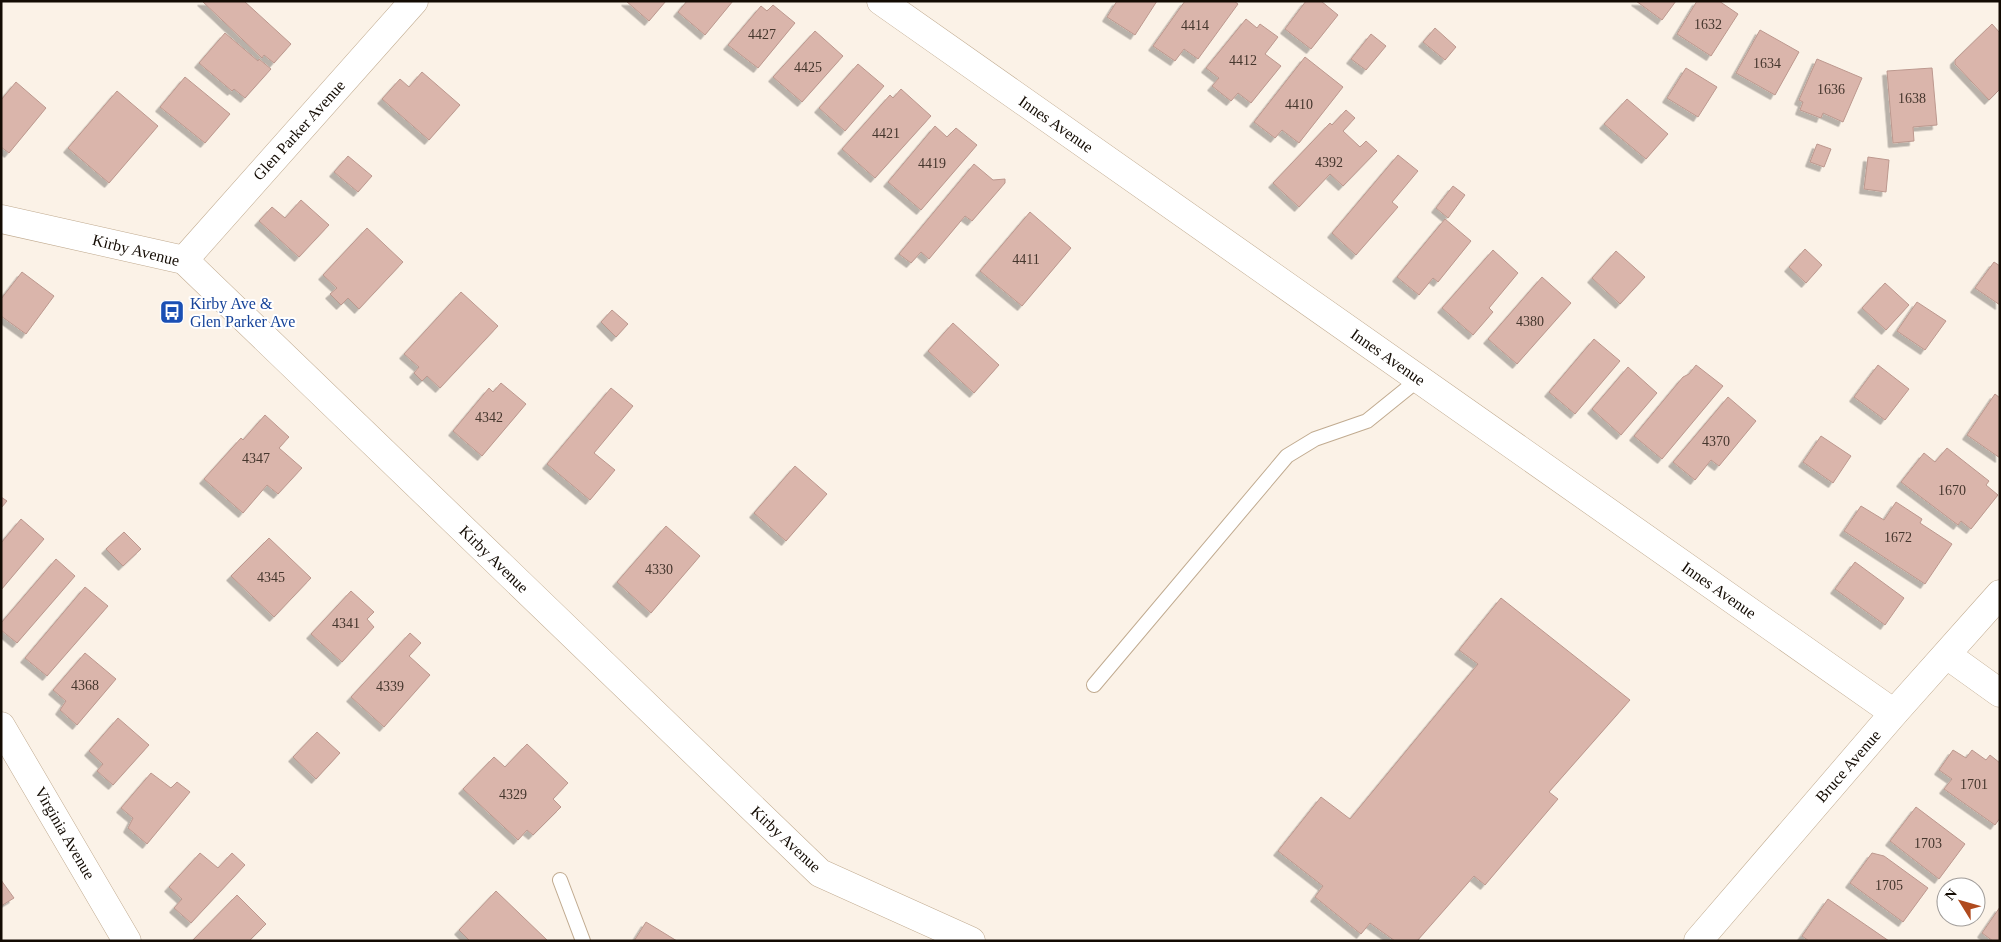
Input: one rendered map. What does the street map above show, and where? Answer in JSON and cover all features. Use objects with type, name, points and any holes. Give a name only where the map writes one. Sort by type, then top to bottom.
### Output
[{"type":"street","name":"Glen Parker Avenue","points":[[184,260],[414,1]]},
{"type":"street","name":"Innes Avenue","points":[[881,1],[1894,712]]},
{"type":"street","name":"Kirby Avenue","points":[[1,219],[184,260],[820,873],[971,941]]},
{"type":"street","name":"Bruce Avenue","points":[[1698,941],[1894,712],[1947,656],[2000,594]]},
{"type":"street","points":[[1947,656],[2000,693]]},
{"type":"street","name":"Virginia Avenue","points":[[1,726],[127,941]]},
{"type":"lane","points":[[1094,685],[1287,456],[1315,439],[1367,421],[1419,380]]},
{"type":"lane","points":[[560,880],[583,941]]},
{"type":"building","points":[[202,1],[244,1],[291,44],[274,63],[264,55],[262,58]]},
{"type":"building","points":[[626,1],[666,1],[649,21]]},
{"type":"building","points":[[687,1],[733,1],[705,35],[678,12]]},
{"type":"building","points":[[1117,1],[1157,1],[1135,35],[1107,17]]},
{"type":"building","points":[[1185,1],[1234,1],[1238,4],[1198,59],[1184,49],[1175,61],[1153,46]]},
{"type":"building","points":[[1306,1],[1321,1],[1338,15],[1311,49],[1285,29]]},
{"type":"building","points":[[1636,1],[1676,1],[1662,20]]},
{"type":"building","points":[[1697,1],[1719,1],[1738,14],[1711,56],[1677,34]]},
{"type":"building","points":[[773,5],[795,23],[758,68],[728,45],[761,6],[767,11]]},
{"type":"building","points":[[1246,19],[1257,28],[1260,24],[1278,37],[1265,54],[1281,66],[1251,103],[1238,93],[1231,101],[1212,86],[1219,78],[1206,68]]},
{"type":"building","points":[[1992,24],[2000,33],[2000,89],[1989,100],[1955,64],[1955,60]]},
{"type":"building","points":[[1435,28],[1456,47],[1445,60],[1423,42]]},
{"type":"building","points":[[1760,30],[1799,52],[1775,95],[1736,73]]},
{"type":"building","points":[[815,31],[843,56],[802,102],[773,77]]},
{"type":"building","points":[[225,33],[258,61],[259,59],[271,69],[245,98],[234,89],[232,91],[199,63]]},
{"type":"building","points":[[1371,34],[1386,46],[1366,70],[1351,59]]},
{"type":"building","points":[[1305,57],[1343,87],[1299,143],[1282,130],[1275,138],[1254,122]]},
{"type":"building","points":[[1817,59],[1862,78],[1843,122],[1823,113],[1821,118],[1800,110],[1803,102],[1799,100]]},
{"type":"building","points":[[858,64],[884,86],[845,131],[819,108]]},
{"type":"building","points":[[1686,68],[1717,87],[1698,117],[1667,98]]},
{"type":"building","points":[[1932,68],[1937,125],[1913,127],[1914,141],[1893,143],[1887,71]]},
{"type":"building","points":[[422,72],[460,105],[429,140],[382,99],[400,79],[409,87]]},
{"type":"building","points":[[185,77],[230,114],[205,143],[160,107]]},
{"type":"building","points":[[16,82],[46,108],[9,153],[1,147],[1,100]]},
{"type":"building","points":[[901,89],[931,116],[875,178],[842,149],[890,95],[893,98]]},
{"type":"building","points":[[117,91],[158,126],[109,183],[68,148]]},
{"type":"building","points":[[1627,99],[1668,134],[1646,159],[1604,124]]},
{"type":"building","points":[[1346,110],[1355,118],[1343,131],[1360,147],[1366,141],[1377,151],[1343,186],[1330,174],[1299,207],[1273,183],[1330,123],[1332,125]]},
{"type":"building","points":[[935,126],[947,137],[956,128],[977,145],[921,210],[888,182]]},
{"type":"building","points":[[1817,144],[1831,149],[1824,167],[1810,162]]},
{"type":"building","points":[[1398,155],[1418,171],[1392,202],[1398,207],[1356,255],[1332,233]]},
{"type":"building","points":[[348,156],[372,176],[358,192],[334,172]]},
{"type":"building","points":[[1868,157],[1889,160],[1886,192],[1864,189]]},
{"type":"building","points":[[974,164],[993,180],[1005,179],[1005,183],[972,221],[965,216],[929,259],[921,252],[911,263],[899,254]]},
{"type":"building","points":[[1453,186],[1465,195],[1448,218],[1436,208]]},
{"type":"building","points":[[301,200],[329,225],[299,257],[259,221],[272,207],[285,218]]},
{"type":"building","points":[[1030,212],[1071,248],[1022,306],[980,271]]},
{"type":"building","points":[[1445,219],[1471,241],[1438,282],[1433,278],[1419,295],[1397,277]]},
{"type":"building","points":[[367,228],[403,262],[359,309],[348,298],[341,305],[330,294],[337,288],[323,275]]},
{"type":"building","points":[[1805,249],[1822,265],[1806,283],[1789,267]]},
{"type":"building","points":[[1493,250],[1518,273],[1489,308],[1493,312],[1473,335],[1442,308]]},
{"type":"building","points":[[1616,251],[1645,277],[1620,304],[1592,278]]},
{"type":"building","points":[[1994,262],[2000,266],[2000,305],[1975,288]]},
{"type":"building","points":[[22,272],[54,296],[26,334],[1,316],[1,299]]},
{"type":"building","points":[[1542,277],[1571,303],[1517,364],[1488,339]]},
{"type":"building","points":[[1885,283],[1909,305],[1886,330],[1862,308]]},
{"type":"building","points":[[461,292],[498,326],[440,388],[427,376],[422,381],[414,373],[419,367],[404,354]]},
{"type":"building","points":[[1917,302],[1946,321],[1925,350],[1897,331]]},
{"type":"building","points":[[612,310],[628,324],[616,337],[601,322]]},
{"type":"building","points":[[953,323],[999,365],[974,393],[928,351]]},
{"type":"building","points":[[1594,339],[1620,361],[1575,414],[1549,392]]},
{"type":"building","points":[[1696,365],[1723,386],[1662,459],[1634,436],[1683,377],[1689,374]]},
{"type":"building","points":[[1878,365],[1909,389],[1885,420],[1854,397]]},
{"type":"building","points":[[1628,367],[1657,393],[1621,435],[1592,409]]},
{"type":"building","points":[[501,383],[526,404],[482,456],[453,431],[489,388],[493,392]]},
{"type":"building","points":[[611,388],[633,406],[594,453],[615,470],[590,500],[547,464]]},
{"type":"building","points":[[1995,394],[2000,398],[2000,458],[1967,435]]},
{"type":"building","points":[[1728,397],[1756,421],[1719,466],[1711,460],[1695,480],[1673,462]]},
{"type":"building","points":[[265,415],[289,437],[279,448],[302,468],[278,494],[267,485],[243,513],[204,479],[241,438],[243,440]]},
{"type":"building","points":[[1821,436],[1851,456],[1833,483],[1803,462]]},
{"type":"building","points":[[1947,448],[1989,481],[1986,485],[1998,495],[1971,529],[1961,521],[1958,525],[1901,482],[1924,453],[1935,462]]},
{"type":"building","points":[[795,466],[827,494],[786,541],[754,513]]},
{"type":"building","points":[[1,497],[7,501],[1,508]]},
{"type":"building","points":[[1896,502],[1922,519],[1920,523],[1952,544],[1925,584],[1844,531],[1861,506],[1884,520]]},
{"type":"building","points":[[21,519],[44,539],[1,590],[1,543]]},
{"type":"building","points":[[666,526],[700,556],[651,613],[617,582]]},
{"type":"building","points":[[124,532],[141,549],[123,566],[106,549]]},
{"type":"building","points":[[269,538],[311,578],[274,617],[231,576]]},
{"type":"building","points":[[56,559],[75,576],[17,643],[1,630],[1,623]]},
{"type":"building","points":[[1855,562],[1904,598],[1885,625],[1835,589]]},
{"type":"building","points":[[85,587],[108,606],[47,676],[25,658]]},
{"type":"building","points":[[351,591],[374,612],[367,619],[374,627],[342,662],[311,634]]},
{"type":"building","points":[[1501,598],[1630,700],[1549,792],[1558,799],[1485,885],[1474,876],[1417,941],[1395,941],[1370,923],[1361,934],[1315,897],[1323,886],[1278,851],[1321,797],[1350,819],[1478,664],[1459,650]]},
{"type":"building","points":[[410,633],[421,643],[409,656],[430,675],[384,727],[351,697]]},
{"type":"building","points":[[85,653],[116,679],[77,725],[60,710],[66,701],[53,690]]},
{"type":"building","points":[[118,718],[149,745],[113,785],[97,771],[103,764],[89,751]]},
{"type":"building","points":[[317,732],[340,753],[316,779],[293,757]]},
{"type":"building","points":[[527,744],[568,783],[553,799],[561,807],[533,835],[527,830],[518,840],[463,789],[494,757],[505,767]]},
{"type":"building","points":[[1953,750],[1966,758],[1972,750],[1986,760],[1990,755],[2000,763],[2000,818],[1995,825],[1944,789],[1952,779],[1939,770]]},
{"type":"building","points":[[151,773],[171,788],[177,782],[190,792],[147,844],[128,828],[133,818],[121,808]]},
{"type":"building","points":[[1916,807],[1965,844],[1940,877],[1936,877],[1890,841]]},
{"type":"building","points":[[200,853],[218,868],[232,853],[245,865],[191,923],[174,908],[182,899],[169,887]]},
{"type":"building","points":[[1872,853],[1884,856],[1928,888],[1903,922],[1850,883]]},
{"type":"building","points":[[1,880],[14,898],[1,906]]},
{"type":"building","points":[[496,891],[548,941],[470,941],[459,930]]},
{"type":"building","points":[[237,895],[266,924],[249,941],[192,941]]},
{"type":"building","points":[[1828,899],[1889,941],[1809,941],[1802,936]]},
{"type":"building","points":[[2000,907],[2000,941],[1993,941],[1982,933]]},
{"type":"building","points":[[646,922],[677,941],[634,941]]},
{"type":"place","name":"Kirby Ave & Glen Parker Ave","points":[[172,312]]}]
